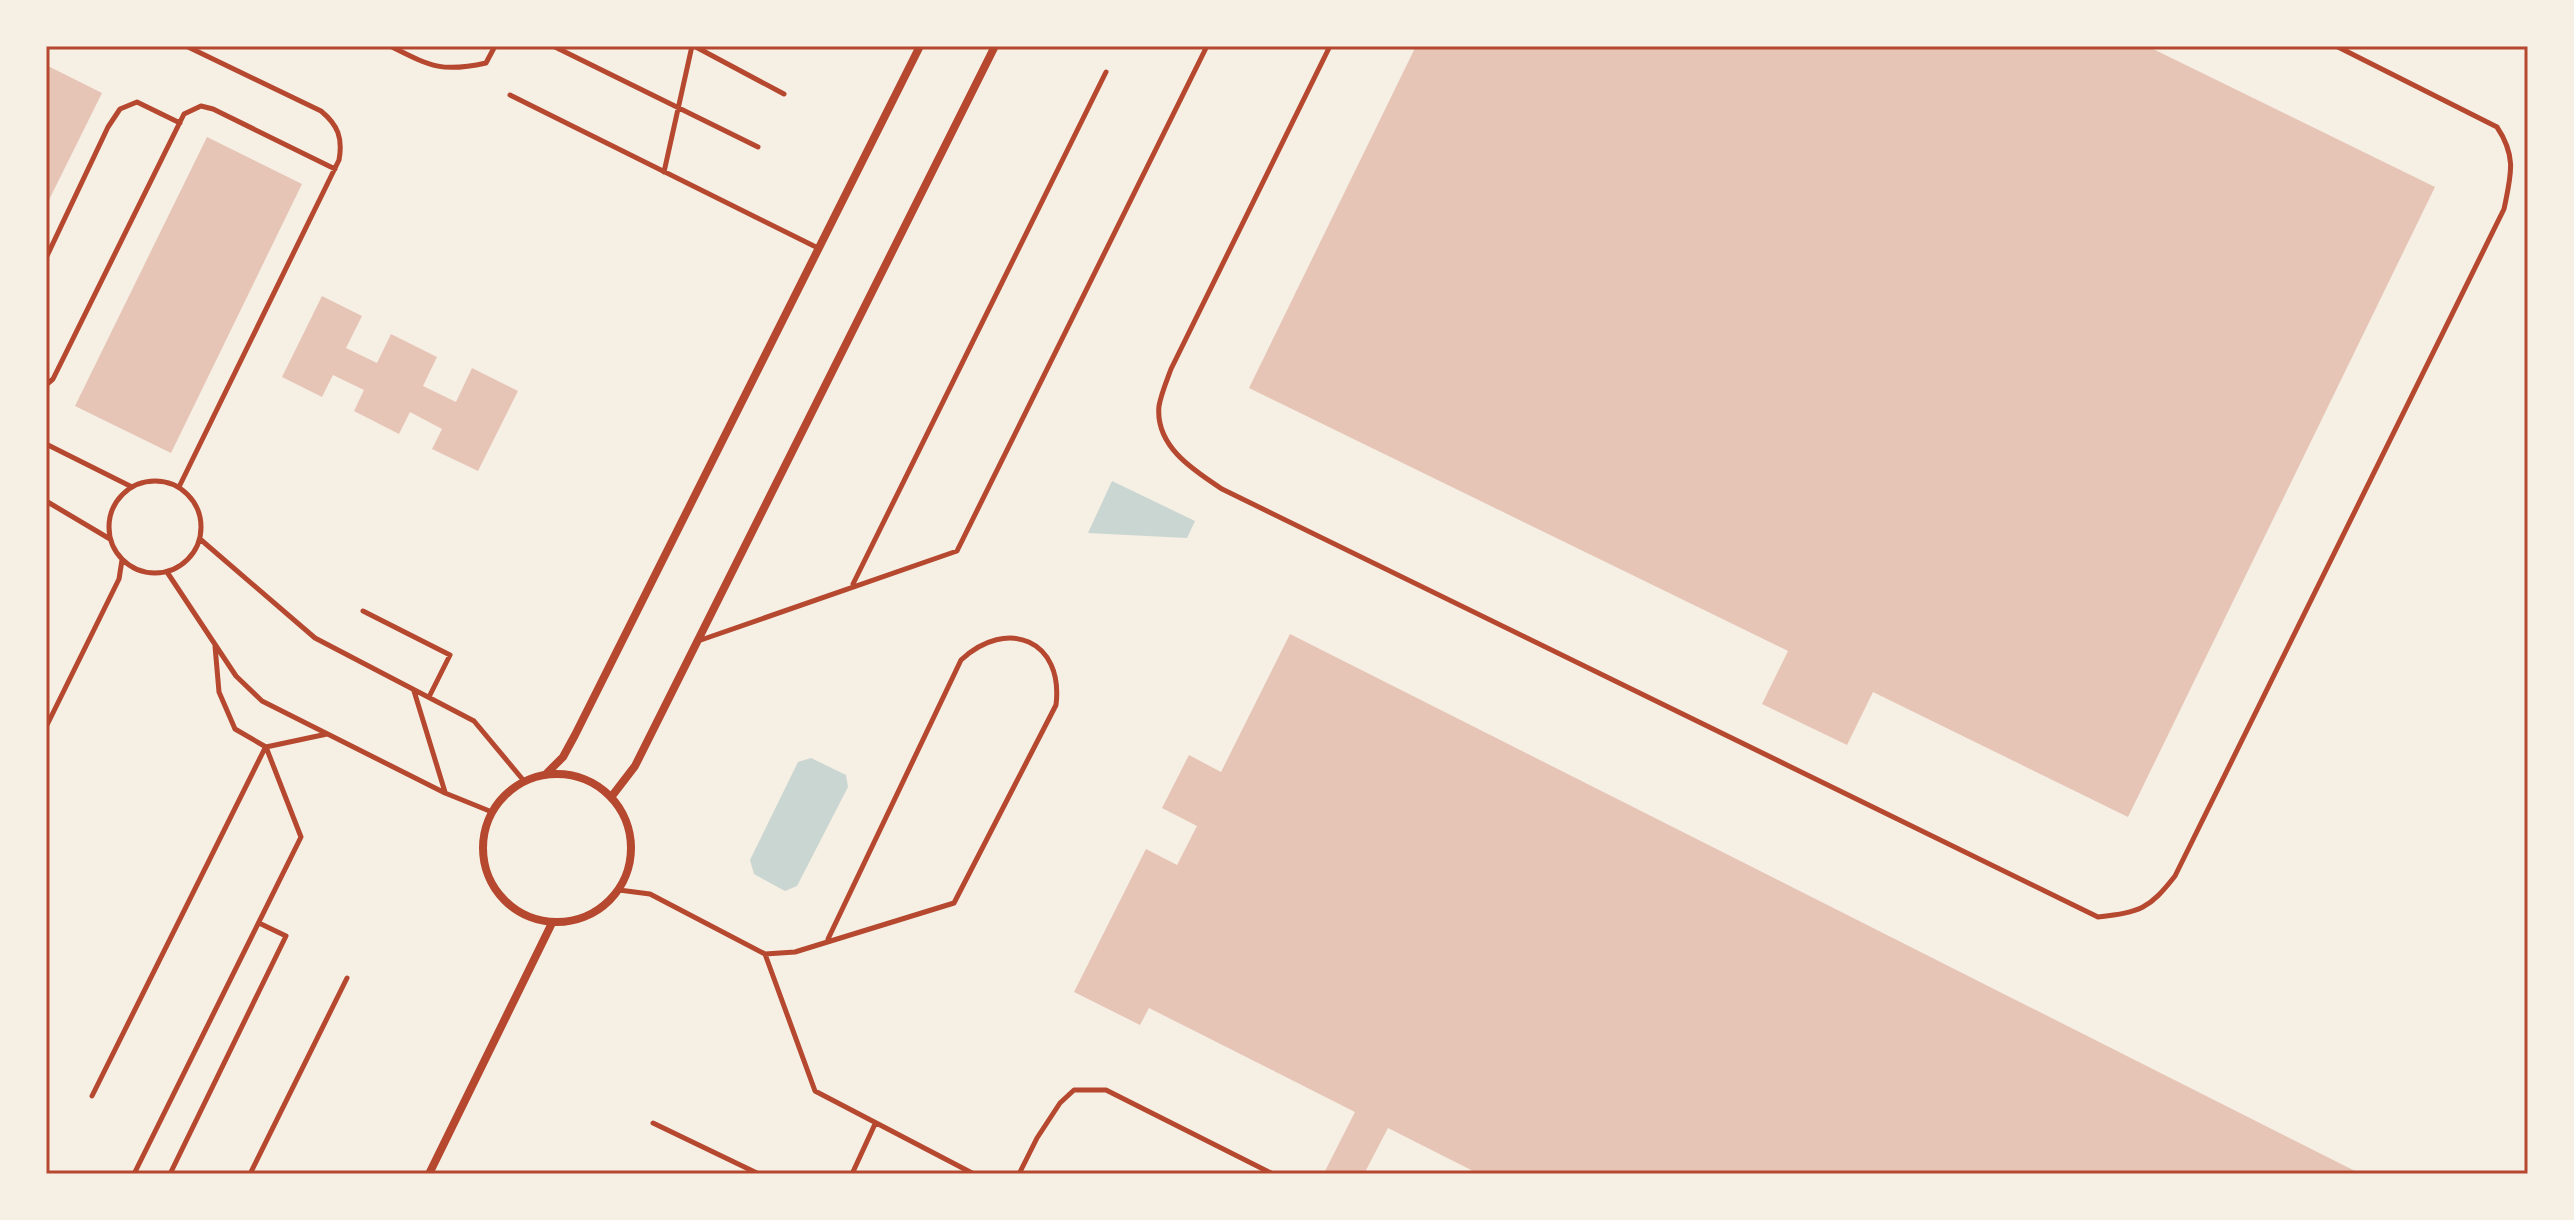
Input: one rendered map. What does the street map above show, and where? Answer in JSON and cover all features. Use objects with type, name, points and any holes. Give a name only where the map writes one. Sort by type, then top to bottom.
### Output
[{"type":"street","points":[[546,774],[563,757],[575,735],[920,46]]},
{"type":"street","points":[[612,796],[635,766],[995,46]]},
{"type":"street","points":[[546,774],[570,774],[593,782],[612,796],[626,817],[632,842],[630,867],[619,890],[601,908],[578,920],[552,923],[527,917],[506,904],[491,884],[483,860],[483,835],[492,812],[505,794],[524,781],[546,774]]},
{"type":"street","points":[[429,1174],[552,923]]},
{"type":"lane","points":[[179,487],[335,169],[342,143],[330,119],[186,46]]},
{"type":"lane","points":[[390,46],[434,68],[463,68],[486,63],[495,46]]},
{"type":"lane","points":[[553,46],[758,147]]},
{"type":"lane","points":[[664,172],[693,46],[784,94]]},
{"type":"lane","points":[[697,641],[957,551],[1207,46]]},
{"type":"lane","points":[[1330,46],[1171,369],[1159,407],[1165,440],[1185,464],[1222,489],[2098,917],[2128,914],[2154,903],[2175,876],[2504,209],[2511,178],[2511,148],[2497,127],[2336,46]]},
{"type":"lane","points":[[853,585],[1106,72]]},
{"type":"lane","points":[[510,95],[819,249]]},
{"type":"lane","points":[[46,258],[108,127],[120,109],[137,102],[180,123]]},
{"type":"lane","points":[[46,385],[53,379],[180,123],[191,108],[213,109],[335,169]]},
{"type":"lane","points":[[46,444],[132,487]]},
{"type":"lane","points":[[156,480],[179,487],[189,494],[201,515],[200,539],[188,560],[167,572],[143,572],[122,560],[110,539],[109,527],[115,504],[132,487],[156,480]]},
{"type":"lane","points":[[46,501],[110,539]]},
{"type":"lane","points":[[200,539],[315,638],[474,721],[524,781]]},
{"type":"lane","points":[[46,727],[119,579],[122,560]]},
{"type":"lane","points":[[167,572],[236,676],[262,701],[445,793],[492,812]]},
{"type":"lane","points":[[363,611],[450,655],[429,697]]},
{"type":"lane","points":[[619,890],[650,894],[765,954],[795,952],[828,939],[954,903],[1056,705],[1059,682],[1049,658],[1029,640],[1002,637],[978,644],[961,660],[828,939]]},
{"type":"lane","points":[[134,1174],[301,837],[266,747],[235,729],[219,692],[215,646]]},
{"type":"lane","points":[[413,689],[445,793]]},
{"type":"lane","points":[[266,747],[328,734]]},
{"type":"lane","points":[[92,1096],[266,747]]},
{"type":"lane","points":[[170,1174],[286,936],[259,923]]},
{"type":"lane","points":[[765,954],[815,1091],[974,1174]]},
{"type":"lane","points":[[250,1174],[347,978]]},
{"type":"lane","points":[[1019,1174],[1060,1103],[1074,1090],[1106,1090],[1273,1174]]},
{"type":"lane","points":[[653,1123],[759,1174]]},
{"type":"lane","points":[[852,1174],[875,1124]]},
{"type":"shaded area","points":[[1112,481],[1195,521],[1187,538],[1088,533]]},
{"type":"shaded area","points":[[811,758],[846,775],[848,787],[797,886],[785,891],[754,874],[750,860],[798,762]]},
{"type":"building","points":[[1416,46],[2147,46],[2435,187],[2128,817],[1873,692],[1847,745],[1762,704],[1788,651],[1249,388]]},
{"type":"building","points":[[46,65],[102,93],[46,206]]},
{"type":"building","points":[[207,137],[302,184],[171,453],[75,406]]},
{"type":"building","points":[[322,296],[362,316],[346,348],[377,363],[391,334],[437,357],[423,386],[456,402],[472,368],[518,391],[478,471],[432,449],[442,429],[410,412],[399,434],[354,411],[364,390],[333,375],[322,397],[282,377]]},
{"type":"building","points":[[1290,634],[2361,1174],[1479,1174],[1388,1128],[1364,1174],[1324,1173],[1355,1112],[1149,1008],[1140,1025],[1074,992],[1146,849],[1177,865],[1197,826],[1162,808],[1189,755],[1221,772]]}]
